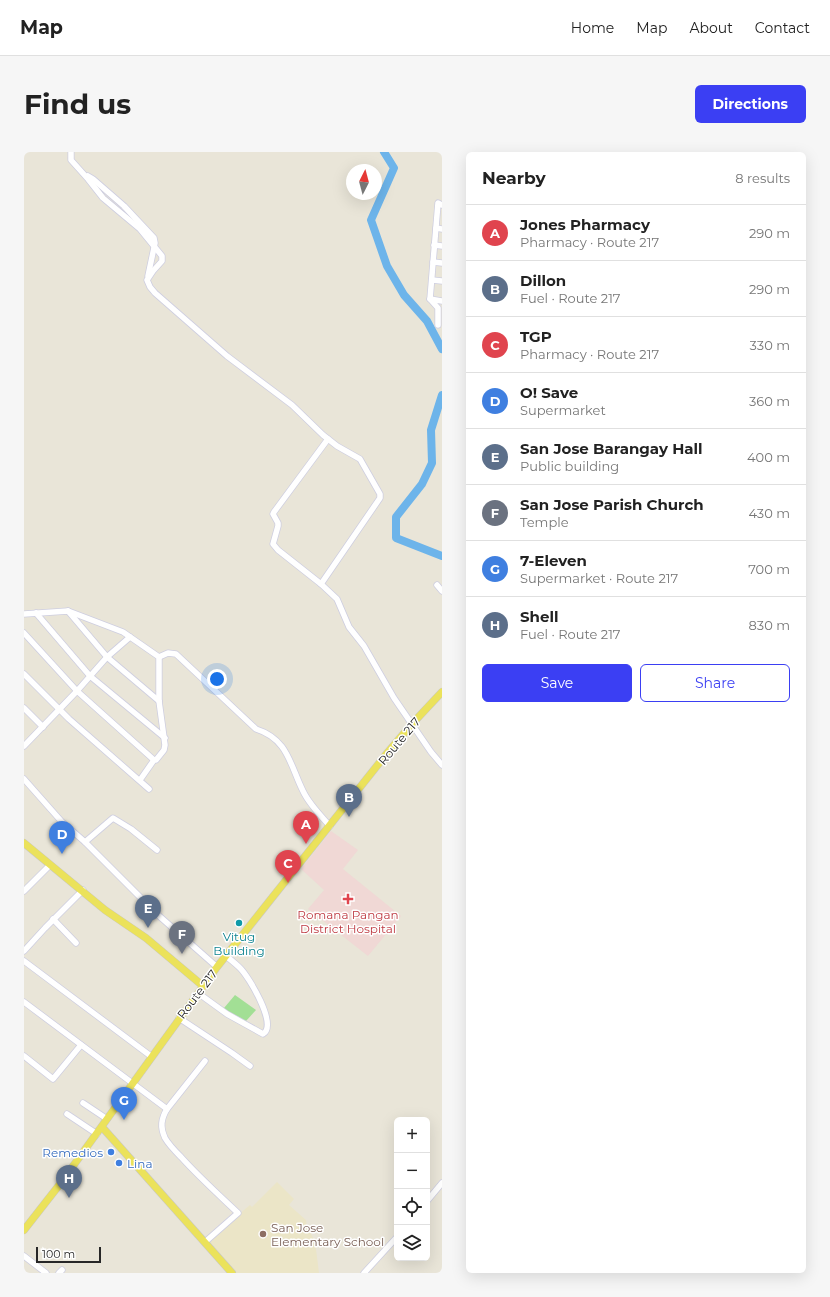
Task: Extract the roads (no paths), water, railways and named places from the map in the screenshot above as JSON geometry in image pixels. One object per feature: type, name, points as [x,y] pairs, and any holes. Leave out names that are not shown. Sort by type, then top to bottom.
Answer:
[{"type":"main road","name":"Route 217","points":[[24,1230],[52,1195],[217,967],[411,725],[442,692]]},
{"type":"main road","points":[[24,843],[121,922],[146,938],[203,986]]},
{"type":"main road","points":[[102,1126],[232,1273]]},
{"type":"street","points":[[71,152],[71,160],[103,198],[140,229],[162,256],[162,261],[147,280]]},
{"type":"street","points":[[441,325],[438,308],[430,299],[434,245],[439,229],[438,203],[442,204]]},
{"type":"street","points":[[434,245],[442,246]]},
{"type":"street","points":[[154,246],[147,280],[148,284],[155,293],[227,356],[292,405],[328,439],[363,461],[381,496],[321,584]]},
{"type":"street","points":[[433,262],[442,263]]},
{"type":"street","points":[[432,280],[442,281]]},
{"type":"street","points":[[430,299],[442,301]]},
{"type":"street","points":[[328,439],[273,514],[278,523],[273,544],[278,550],[321,584],[337,599],[349,627],[364,646],[411,725],[442,765]]},
{"type":"street","points":[[437,585],[442,591]]},
{"type":"street","points":[[68,611],[107,657],[159,701]]},
{"type":"street","points":[[24,614],[68,611],[123,632],[159,657]]},
{"type":"street","points":[[36,613],[90,676],[165,738]]},
{"type":"street","points":[[24,633],[77,691],[154,760]]},
{"type":"street","points":[[25,744],[77,691],[107,657],[130,637]]},
{"type":"street","points":[[159,657],[168,653],[176,654],[256,729],[262,730],[281,745],[289,758],[303,792],[330,826]]},
{"type":"street","points":[[140,780],[154,760],[156,760],[164,750],[165,738],[159,701],[159,657]]},
{"type":"street","points":[[24,674],[60,709],[149,789]]},
{"type":"street","points":[[24,708],[43,727]]},
{"type":"street","points":[[24,779],[62,822],[85,842],[158,915],[217,967]]},
{"type":"street","points":[[85,842],[113,818],[131,829],[157,850]]},
{"type":"street","points":[[24,891],[50,865]]},
{"type":"street","points":[[24,951],[82,890]]},
{"type":"street","points":[[53,919],[76,943]]},
{"type":"street","points":[[198,993],[227,1014],[263,1034],[268,1030],[267,1017],[263,1007],[245,973],[226,956]]},
{"type":"street","points":[[24,961],[152,1057]]},
{"type":"street","points":[[24,1002],[167,1109]]},
{"type":"street","points":[[179,1018],[250,1066]]},
{"type":"street","points":[[24,1056],[53,1079],[81,1045]]},
{"type":"street","points":[[205,1061],[167,1109],[163,1116],[162,1124],[165,1138],[170,1145],[195,1172],[238,1213],[205,1242]]},
{"type":"street","points":[[83,1102],[107,1119]]},
{"type":"street","points":[[67,1114],[96,1134]]},
{"type":"street","points":[[430,1198],[442,1184]]},
{"type":"street","points":[[364,1273],[394,1240]]},
{"type":"street","points":[[24,1256],[46,1273]]},
{"type":"waterway","points":[[384,152],[394,168],[371,220],[387,266],[404,295],[427,321],[442,349]]},
{"type":"waterway","points":[[442,395],[431,430],[432,463],[422,484],[396,517],[396,538],[442,556]]},
{"type":"place","name":"Dillon","points":[[349,817]]},
{"type":"place","name":"Jones Pharmacy","points":[[306,844]]},
{"type":"place","name":"O! Save","points":[[62,854]]},
{"type":"place","name":"TGP","points":[[288,883]]},
{"type":"place","name":"Romana Pangan District Hospital","points":[[348,899]]},
{"type":"place","name":"Vitug Building","points":[[239,923]]},
{"type":"place","name":"San Jose Barangay Hall","points":[[148,928]]},
{"type":"place","name":"San Jose Parish Church","points":[[182,954]]},
{"type":"place","name":"7-Eleven","points":[[124,1120]]},
{"type":"place","name":"Remedios","points":[[111,1152]]},
{"type":"place","name":"Lina","points":[[119,1163]]},
{"type":"place","name":"Shell","points":[[69,1198]]},
{"type":"place","name":"San Jose Elementary School","points":[[263,1234]]}]
